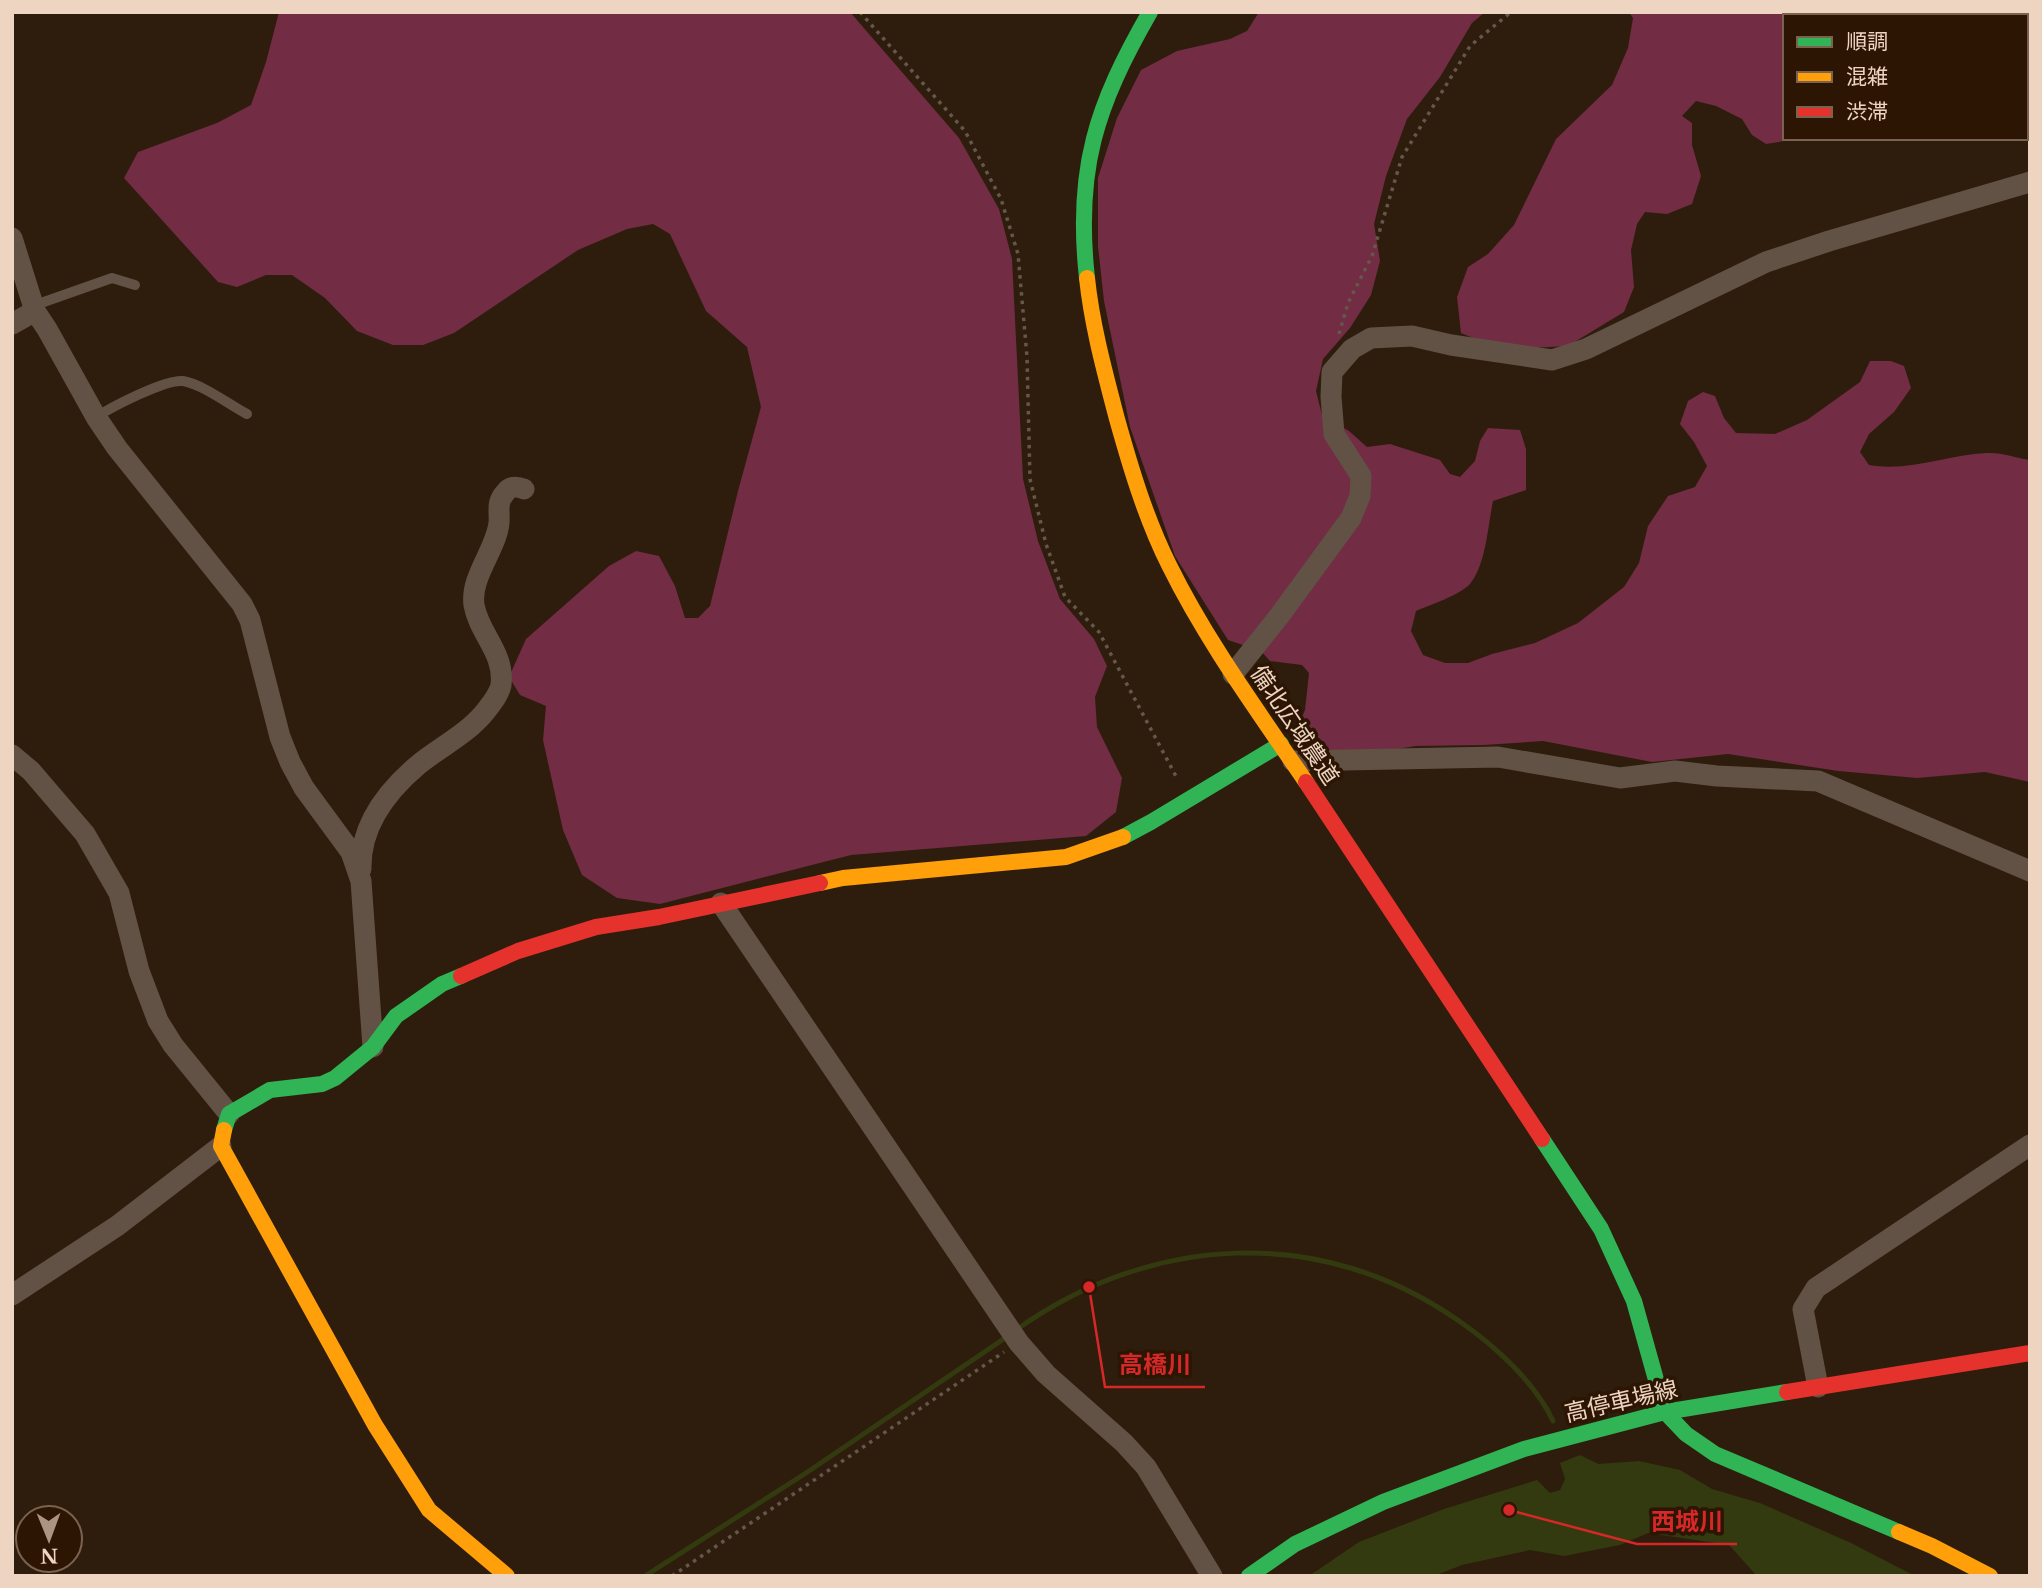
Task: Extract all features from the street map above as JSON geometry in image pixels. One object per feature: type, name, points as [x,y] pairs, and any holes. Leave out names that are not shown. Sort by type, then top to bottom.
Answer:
[{"type":"street","name":"備北広域農道","points":[[1150,12],[1113,76],[1090,150],[1082,226],[1088,296],[1102,365],[1138,492],[1177,582],[1233,674],[1601,1229],[1634,1301],[1665,1412]]},
{"type":"street","points":[[1233,674],[1280,615],[1351,517],[1360,496],[1361,476],[1334,434],[1331,397],[1332,372],[1352,349],[1371,338],[1412,336],[1451,345],[1552,360],[1586,349],[1766,262],[2030,182]]},
{"type":"street","points":[[12,238],[35,312],[96,417],[117,448],[242,604],[250,620],[280,737],[290,762],[304,788],[351,852],[361,881]]},
{"type":"street","points":[[12,324],[35,312]]},
{"type":"street","points":[[373,1047],[361,881],[362,842],[376,812],[398,785],[418,765],[461,736],[479,719],[500,689],[499,660],[477,616],[474,597],[497,533],[499,501],[512,487],[524,489]]},
{"type":"street","points":[[507,1576],[429,1510],[375,1425],[221,1146],[222,1133],[229,1114],[270,1090],[322,1084],[335,1078],[373,1047],[396,1016],[442,984],[518,951],[596,927],[843,878],[1066,857],[1117,841],[1151,825],[1243,764],[1287,752],[1498,757],[1620,778],[1675,771],[1818,781],[2030,871]]},
{"type":"street","points":[[12,755],[31,771],[86,834],[119,892],[139,971],[158,1021],[173,1045],[229,1114]]},
{"type":"street","points":[[721,903],[1015,1336],[1046,1374],[1124,1443],[1146,1467],[1212,1576]]},
{"type":"street","points":[[1818,1387],[1803,1310],[1816,1289],[2030,1145]]},
{"type":"street","points":[[12,1295],[117,1226],[221,1146]]},
{"type":"street","name":"高停車場線","points":[[1249,1576],[1295,1544],[1383,1502],[1524,1448],[1665,1412],[2030,1353]]},
{"type":"street","points":[[1665,1412],[1686,1434],[1715,1454],[1933,1546],[1990,1576]]},
{"type":"lane","points":[[35,312],[41,303],[99,281],[111,278],[135,285]]},
{"type":"lane","points":[[96,417],[127,400],[182,381],[247,414]]},
{"type":"path","points":[[860,12],[965,131],[1001,200],[1018,254],[1027,357],[1030,479],[1046,544],[1065,597],[1099,632],[1189,800]]},
{"type":"path","points":[[1338,338],[1348,303],[1372,256],[1402,157],[1470,46],[1511,12]]},
{"type":"path","points":[[672,1576],[1015,1336]]},
{"type":"shaded area","points":[[279,12],[850,12],[959,138],[999,209],[1012,259],[1023,479],[1038,541],[1060,599],[1094,639],[1107,666],[1095,697],[1097,727],[1122,778],[1116,812],[1086,836],[851,855],[660,904],[617,898],[582,875],[563,830],[543,740],[546,706],[520,695],[509,677],[526,639],[609,566],[636,551],[659,556],[675,586],[685,618],[698,618],[710,606],[761,407],[747,347],[706,311],[670,234],[653,224],[627,229],[578,250],[454,333],[423,345],[393,345],[357,331],[325,298],[292,275],[266,275],[237,287],[218,282],[124,178],[138,152],[217,123],[251,105]]},
{"type":"shaded area","points":[[1259,12],[1485,12],[1472,23],[1440,77],[1407,119],[1386,176],[1374,224],[1380,261],[1371,295],[1350,328],[1323,359],[1316,391],[1322,415],[1349,431],[1367,447],[1390,444],[1440,460],[1450,474],[1460,477],[1475,461],[1480,441],[1488,428],[1520,430],[1526,449],[1526,490],[1493,501],[1483,556],[1470,584],[1452,596],[1416,611],[1411,631],[1423,655],[1445,663],[1468,663],[1535,643],[1578,623],[1624,587],[1639,563],[1648,526],[1668,496],[1695,487],[1707,466],[1680,424],[1688,401],[1703,392],[1715,396],[1724,418],[1736,433],[1775,434],[1807,420],[1860,382],[1870,361],[1891,361],[1904,366],[1911,388],[1894,412],[1869,434],[1860,452],[1869,465],[1914,465],[1987,453],[2030,460],[2030,782],[1985,772],[1917,778],[1838,771],[1728,754],[1652,762],[1543,741],[1416,746],[1365,754],[1324,753],[1303,743],[1295,733],[1305,710],[1309,673],[1302,665],[1270,661],[1261,651],[1228,640],[1175,556],[1130,427],[1104,301],[1098,246],[1098,178],[1117,118],[1141,70],[1177,51],[1230,39],[1247,31]]},
{"type":"shaded area","points":[[1629,12],[2030,12],[2030,55],[2028,56],[2028,14],[1783,14],[1783,140],[1790,140],[1766,144],[1752,135],[1742,119],[1716,106],[1696,101],[1682,116],[1692,123],[1692,145],[1701,176],[1692,204],[1667,214],[1645,212],[1637,224],[1631,250],[1634,287],[1624,312],[1568,346],[1530,348],[1490,345],[1461,333],[1457,297],[1468,267],[1488,254],[1514,225],[1556,139],[1612,85],[1628,48],[1633,18]]},
{"type":"shaded area","points":[[1580,1455],[1598,1464],[1639,1461],[1680,1470],[1712,1489],[1760,1503],[1851,1543],[1915,1576],[1757,1576],[1729,1545],[1648,1533],[1620,1545],[1564,1556],[1530,1550],[1462,1565],[1434,1576],[1309,1576],[1359,1542],[1444,1509],[1537,1480],[1550,1493],[1560,1490],[1565,1479],[1560,1463]]},
{"type":"waterway","points":[[1016,1330],[1068,1298],[1123,1274],[1179,1259],[1236,1253],[1294,1256],[1351,1268],[1406,1290],[1459,1321],[1512,1365],[1536,1392],[1553,1421]]},
{"type":"waterway","points":[[645,1576],[806,1473],[1008,1336]]},
{"type":"traffic: fast","points":[[1087,278],[1084,204],[1094,139],[1116,78],[1150,12]]},
{"type":"traffic: fast","points":[[1123,837],[1281,744]]},
{"type":"traffic: fast","points":[[224,1130],[229,1114],[270,1090],[322,1084],[335,1078],[373,1047],[396,1016],[442,984],[461,976]]},
{"type":"traffic: fast","points":[[1542,1139],[1601,1229],[1634,1301],[1665,1412],[1686,1434],[1715,1454],[1899,1532]]},
{"type":"traffic: fast","points":[[1249,1576],[1295,1544],[1383,1502],[1524,1449],[1665,1412],[1787,1392]]},
{"type":"traffic: slow","points":[[1087,278],[1096,332],[1117,419],[1153,530],[1184,594],[1216,649],[1306,782]]},
{"type":"traffic: slow","points":[[820,883],[843,878],[1066,857],[1123,837]]},
{"type":"traffic: slow","points":[[224,1130],[221,1146],[375,1425],[429,1510],[507,1576]]},
{"type":"traffic: slow","points":[[1899,1532],[1990,1576]]},
{"type":"traffic: jam","points":[[1306,782],[1542,1139]]},
{"type":"traffic: jam","points":[[461,976],[518,951],[596,927],[659,917],[820,883]]},
{"type":"traffic: jam","points":[[1787,1392],[2030,1353]]},
{"type":"place","name":"高橋川","points":[[1089,1287]]},
{"type":"place","name":"西城川","points":[[1509,1510]]}]
